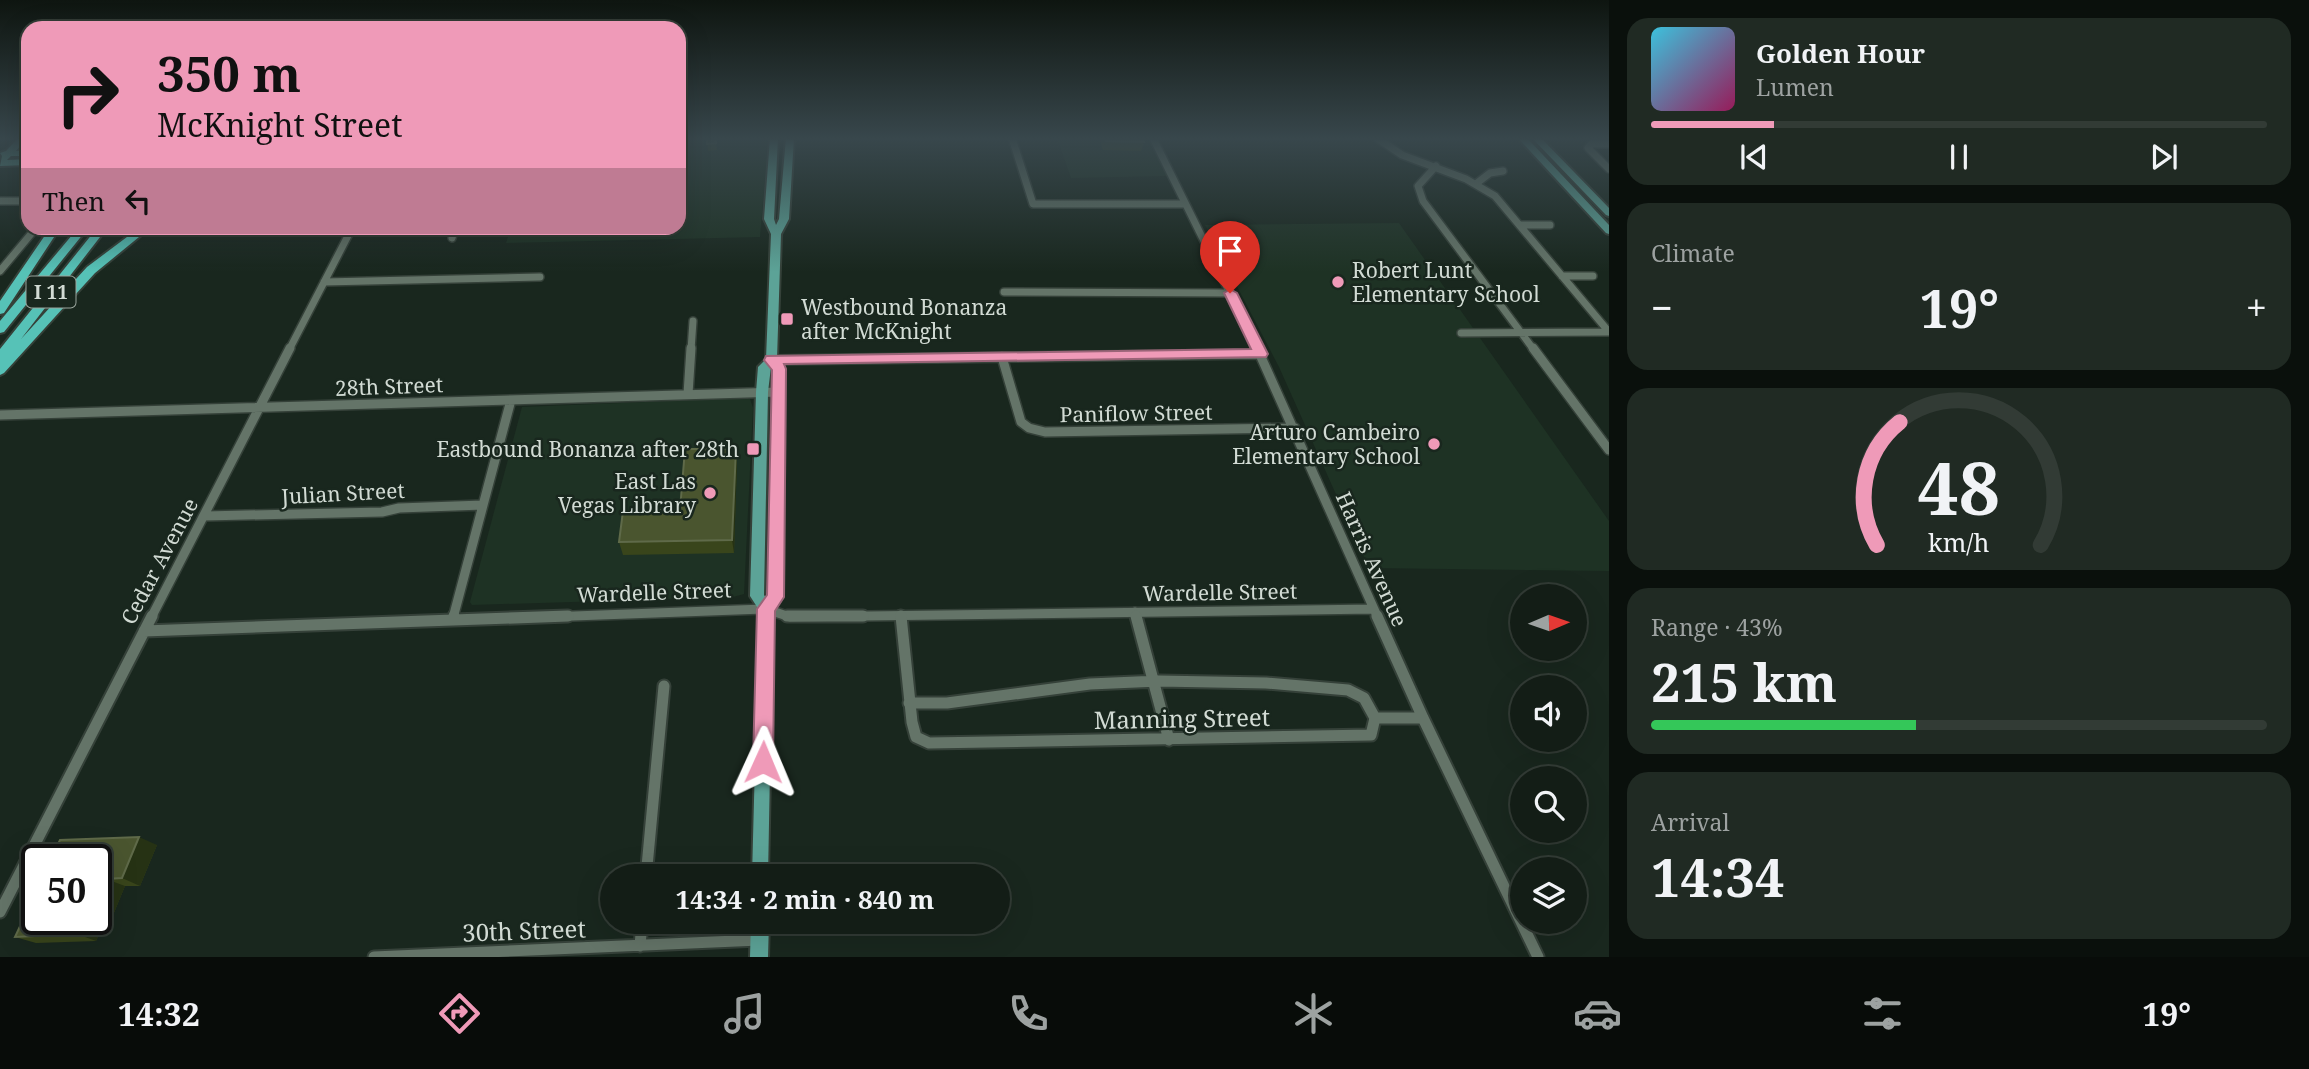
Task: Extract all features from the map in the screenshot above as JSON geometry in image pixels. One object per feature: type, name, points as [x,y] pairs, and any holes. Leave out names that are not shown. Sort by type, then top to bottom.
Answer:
[{"type":"highway","points":[[0,310],[50,235]]},
{"type":"highway","name":"I 11","points":[[0,329],[77,235]]},
{"type":"highway","name":"I 11","points":[[0,357],[96,235]]},
{"type":"highway","points":[[0,370],[81,279],[136,235]]},
{"type":"main road","points":[[771,183],[769,219],[776,234]]},
{"type":"main road","points":[[761,864],[766,609],[757,596],[762,392],[764,367],[771,360],[776,234],[784,219],[787,183]]},
{"type":"main road","points":[[1564,183],[1609,231]]},
{"type":"main road","points":[[1579,183],[1609,213]]},
{"type":"main road","points":[[771,195],[778,200],[784,219]]},
{"type":"main road","points":[[766,609],[776,597],[779,369],[771,360]]},
{"type":"street","points":[[1026,183],[1033,204],[1184,204]]},
{"type":"street","name":"Harris Avenue","points":[[1174,183],[1261,354],[1423,718],[1538,957]]},
{"type":"street","points":[[1421,183],[1418,186],[1423,201],[1609,450]]},
{"type":"street","points":[[1477,183],[1495,195],[1609,332]]},
{"type":"street","points":[[0,201],[21,201]]},
{"type":"street","points":[[1520,225],[1550,225]]},
{"type":"street","points":[[0,271],[30,235]]},
{"type":"street","name":"Cedar Avenue","points":[[0,912],[348,235]]},
{"type":"street","points":[[1562,276],[1594,276]]},
{"type":"street","points":[[324,282],[540,277]]},
{"type":"street","points":[[1004,292],[1230,293]]},
{"type":"street","points":[[688,394],[693,321]]},
{"type":"street","points":[[1461,332],[1609,332]]},
{"type":"street","points":[[771,360],[1261,354]]},
{"type":"street","name":"Paniflow Street","points":[[1002,357],[1021,422],[1029,428],[1045,432],[1295,428]]},
{"type":"street","name":"28th Street","points":[[4,415],[779,392]]},
{"type":"street","points":[[453,619],[511,400]]},
{"type":"street","points":[[0,424],[4,415]]},
{"type":"street","name":"Julian Street","points":[[205,516],[382,512],[399,508],[483,505]]},
{"type":"street","name":"Wardelle Street","points":[[144,631],[766,609],[790,617],[1374,609]]},
{"type":"street","points":[[1135,612],[1169,740]]},
{"type":"street","points":[[901,616],[909,703],[947,703],[1077,685],[1154,681],[1266,683],[1348,690],[1364,698],[1375,718],[1423,718]]},
{"type":"street","points":[[647,864],[664,686]]},
{"type":"street","name":"Manning Street","points":[[909,703],[916,737],[929,743],[1371,734],[1375,718]]},
{"type":"street","points":[[640,946],[641,934]]},
{"type":"street","name":"30th Street","points":[[374,957],[640,946],[759,949]]},
{"type":"shaded area","points":[[686,183],[764,183],[760,237],[506,243],[509,235],[686,235]]},
{"type":"shaded area","name":"Arturo Cambeiro Elementary School","points":[[1399,223],[1609,521],[1609,571],[1369,568],[1279,367],[1205,225]]},
{"type":"shaded area","points":[[750,399],[753,408],[744,594],[733,597],[472,605],[470,602],[522,407]]},
{"type":"building","name":"East Las Vegas Library","points":[[685,449],[736,449],[732,540],[619,542],[623,511],[680,510]]},
{"type":"building","points":[[139,837],[122,878],[112,879],[112,844],[58,844],[60,840]]},
{"type":"building","points":[[21,924],[21,935],[56,935],[15,937]]},
{"type":"place","name":"Robert Lunt Elementary School","points":[[1338,282]]},
{"type":"place","name":"Westbound Bonanza after McKnight","points":[[787,319]]},
{"type":"place","name":"Arturo Cambeiro Elementary School","points":[[1434,444]]},
{"type":"place","name":"Eastbound Bonanza after 28th","points":[[753,449]]},
{"type":"place","name":"East Las Vegas Library","points":[[710,493]]},
{"type":"route","points":[[763,762],[766,609],[776,597],[779,369],[771,360],[1261,354],[1230,293]]}]
